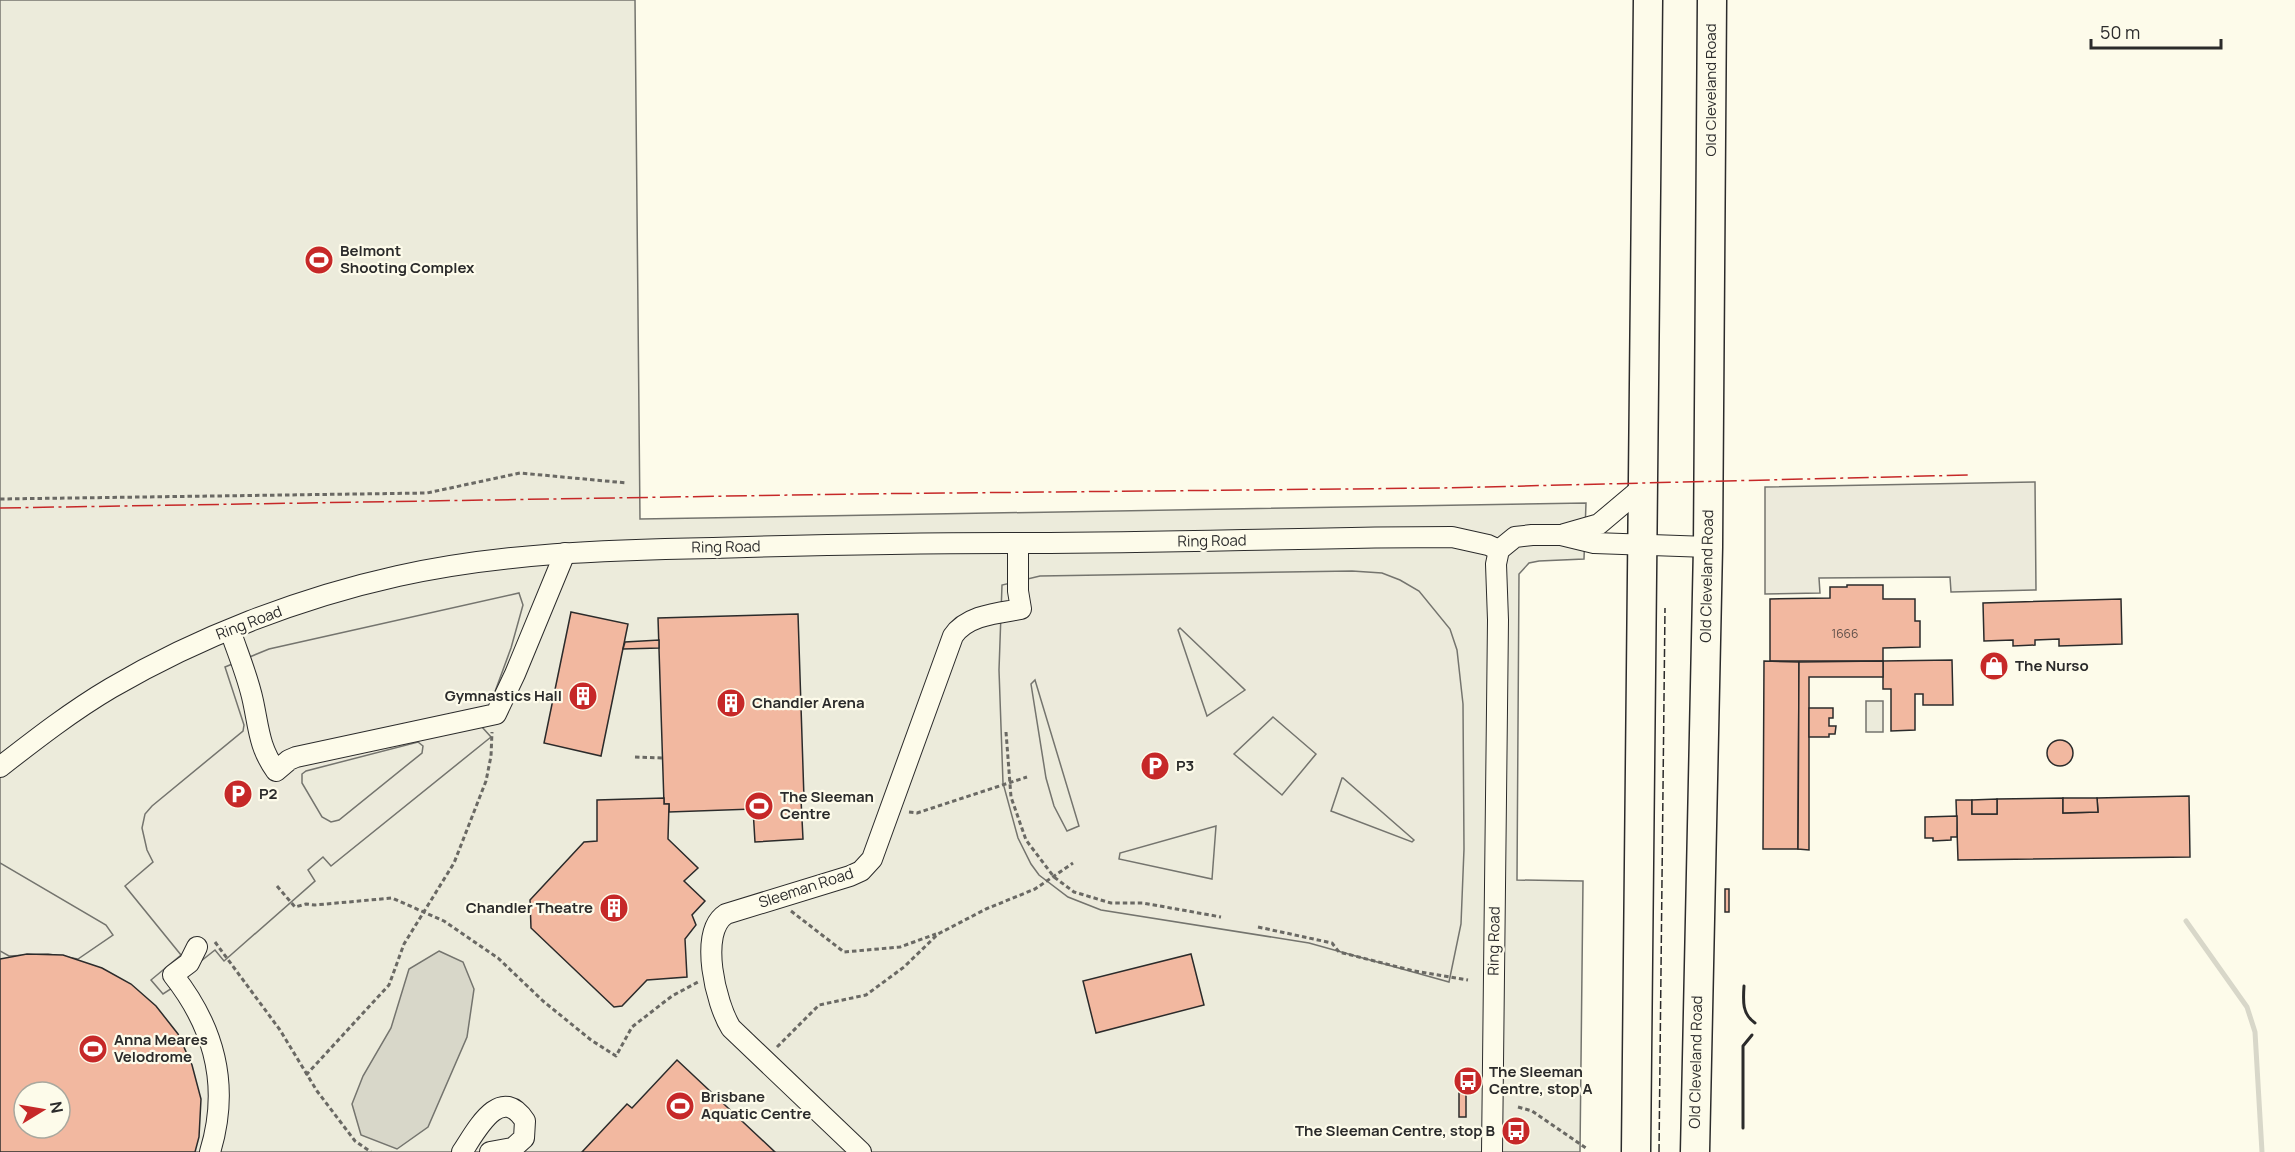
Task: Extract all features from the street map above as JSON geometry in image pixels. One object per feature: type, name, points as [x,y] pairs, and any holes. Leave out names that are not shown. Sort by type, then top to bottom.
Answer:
[{"type":"highway","points":[[1636,1152],[1648,0]]},
{"type":"highway","name":"Old Cleveland Road","points":[[1695,1152],[1708,547],[1712,0]]},
{"type":"lane","points":[[1561,535],[1599,524],[1643,487]]},
{"type":"lane","points":[[1498,550],[1515,537],[1524,535],[1561,535],[1594,543],[1708,547]]},
{"type":"lane","name":"Ring Road","points":[[0,767],[49,729],[110,688],[230,630],[309,601],[394,577],[465,563],[565,553],[878,544],[1452,537],[1488,545],[1498,550],[1496,564],[1498,621],[1492,1152]]},
{"type":"lane","name":"Sleeman Road","points":[[861,1152],[741,1040],[725,1019],[716,994],[712,936],[717,922],[735,911],[861,871],[872,860],[957,630],[974,619],[1021,609],[1018,591],[1018,543]]},
{"type":"lane","points":[[230,630],[247,681],[258,735],[267,758],[276,771],[296,757],[496,714],[565,553]]},
{"type":"lane","points":[[205,943],[189,963],[173,975],[201,1017],[218,1072],[218,1126],[210,1152]]},
{"type":"lane","points":[[462,1152],[487,1114],[505,1108],[516,1111],[525,1121],[524,1138],[513,1149],[490,1152]]},
{"type":"path","points":[[0,499],[427,493],[520,472],[627,483]]},
{"type":"path","points":[[306,1075],[389,985],[404,944],[454,863],[486,781],[493,736],[488,716]]},
{"type":"path","points":[[1006,732],[1008,782],[1011,797],[1026,840],[1054,877],[1074,892],[1111,903],[1143,903],[1221,917]]},
{"type":"path","points":[[635,757],[663,758]]},
{"type":"path","points":[[884,832],[895,832],[902,812],[917,813],[1027,777]]},
{"type":"path","points":[[781,898],[793,914],[844,952],[900,947],[938,934],[986,909],[1035,889],[1073,863]]},
{"type":"path","points":[[277,886],[295,907],[306,904],[392,898],[444,921],[498,958],[543,1001],[591,1040],[616,1056],[632,1027],[672,996],[699,981],[714,979]]},
{"type":"path","points":[[1258,927],[1332,943],[1339,952],[1414,971],[1468,980]]},
{"type":"path","points":[[764,1061],[819,1005],[866,995],[904,967],[938,934]]},
{"type":"path","points":[[205,943],[280,1030],[306,1075],[355,1141],[371,1152]]},
{"type":"path","points":[[1518,1107],[1532,1111],[1586,1148]]},
{"type":"shaded area","name":"The Sleeman Centre","points":[[0,0],[635,0],[640,519],[1586,503],[1584,559],[1529,563],[1519,574],[1517,880],[1583,881],[1580,1152],[0,1152]]},
{"type":"shaded area","points":[[2035,482],[2036,590],[1951,592],[1950,577],[1819,578],[1820,593],[1765,594],[1765,487]]},
{"type":"shaded area","name":"P3","points":[[1352,571],[1382,573],[1419,591],[1450,629],[1457,650],[1463,704],[1464,849],[1461,924],[1449,982],[1309,943],[1101,910],[1068,897],[1039,875],[1018,838],[1003,783],[999,670],[1002,585],[1040,576]],"holes":[[[1180,628],[1245,690],[1207,716],[1178,630]],[[1035,680],[1079,826],[1067,831],[1054,806],[1046,778],[1031,684]],[[1273,717],[1316,754],[1282,795],[1234,754]],[[1342,778],[1414,840],[1412,842],[1331,811]],[[1216,826],[1212,879],[1119,859],[1120,853]]]},
{"type":"shaded area","name":"P2","points":[[519,593],[523,605],[511,648],[482,727],[491,737],[331,866],[323,857],[308,870],[315,881],[224,961],[215,950],[191,969],[186,979],[163,994],[151,980],[181,955],[125,886],[153,862],[147,850],[142,828],[145,814],[243,731],[244,725],[225,667],[269,649]],"holes":[[[418,742],[423,746],[422,753],[339,820],[331,822],[322,817],[302,783],[302,774],[306,771]]]},
{"type":"shaded area","points":[[1866,701],[1883,701],[1883,732],[1866,732]]},
{"type":"shaded area","points":[[0,863],[106,925],[113,935],[78,959],[48,954],[9,956],[0,951]]},
{"type":"shaded area","points":[[439,951],[463,962],[474,989],[467,1037],[428,1127],[397,1149],[361,1135],[352,1104],[363,1076],[391,1028],[409,969]]},
{"type":"building","points":[[1847,585],[1883,585],[1883,599],[1915,599],[1915,621],[1920,621],[1920,647],[1883,648],[1883,661],[1770,661],[1770,599],[1830,598],[1830,587],[1847,587]]},
{"type":"building","points":[[2121,599],[2122,644],[2059,646],[2059,639],[2035,640],[2035,645],[2013,646],[2013,640],[1984,641],[1983,603]]},
{"type":"building","name":"Gymnastics Hall","points":[[571,612],[628,624],[601,756],[544,743]]},
{"type":"building","name":"Chandler Arena","points":[[798,614],[804,799],[801,799],[803,839],[755,842],[753,809],[669,812],[669,804],[664,804],[658,618]]},
{"type":"building","points":[[659,640],[659,648],[623,649],[625,642]]},
{"type":"building","points":[[1952,660],[1953,705],[1923,705],[1923,694],[1915,694],[1915,730],[1891,731],[1891,689],[1883,689],[1883,661]]},
{"type":"building","points":[[1764,661],[1799,662],[1798,849],[1763,849]]},
{"type":"building","points":[[1883,661],[1883,677],[1809,677],[1809,850],[1798,849],[1799,662]]},
{"type":"building","points":[[1809,708],[1833,708],[1833,718],[1829,718],[1829,726],[1836,726],[1835,734],[1829,734],[1829,737],[1809,737]]},
{"type":"building","points":[[2060,740],[2069,744],[2073,753],[2069,762],[2060,766],[2051,762],[2047,753],[2051,744]]},
{"type":"building","points":[[2189,796],[2190,857],[1958,860],[1956,800],[1972,800],[1972,814],[1997,814],[1997,799],[2063,798],[2063,813],[2098,812],[2097,798]]},
{"type":"building","name":"Chandler Theatre","points":[[664,798],[664,804],[669,804],[668,839],[698,868],[684,881],[705,901],[692,915],[696,925],[685,939],[687,977],[647,980],[622,1006],[614,1007],[531,928],[530,900],[584,842],[597,841],[597,800]]},
{"type":"building","points":[[2063,798],[2097,798],[2098,812],[2063,813]]},
{"type":"building","points":[[1997,799],[1997,814],[1972,814],[1972,800]]},
{"type":"building","points":[[1957,816],[1957,837],[1951,837],[1951,840],[1933,841],[1933,838],[1925,838],[1925,817]]},
{"type":"building","points":[[1725,889],[1729,889],[1729,912],[1725,912]]},
{"type":"building","name":"Anna Meares Velodrome","points":[[27,954],[63,955],[102,968],[131,984],[156,1006],[178,1034],[192,1065],[201,1099],[199,1137],[195,1152],[0,1152],[0,959]]},
{"type":"building","points":[[1191,954],[1204,1005],[1096,1033],[1083,981]]},
{"type":"building","name":"Brisbane Aquatic Centre","points":[[677,1060],[775,1152],[582,1152],[627,1104],[632,1108]]},
{"type":"building","points":[[1459,1093],[1466,1093],[1466,1117],[1459,1117]]},
{"type":"waterway","points":[[2186,921],[2247,1007],[2255,1032],[2262,1152]]},
{"type":"fence","points":[[1659,1152],[1665,608]]},
{"type":"wall","points":[[1744,986],[1746,1011],[1755,1023]]},
{"type":"wall","points":[[1743,1128],[1743,1046],[1752,1035]]},
{"type":"power","points":[[0,508],[854,494],[1442,488],[1969,475]]},
{"type":"place","name":"Belmont Shooting Complex","points":[[319,260]]},
{"type":"place","name":"The Nurso","points":[[1994,666]]},
{"type":"place","name":"Gymnastics Hall","points":[[583,696]]},
{"type":"place","name":"Chandler Arena","points":[[731,703]]},
{"type":"place","name":"P3","points":[[1155,766]]},
{"type":"place","name":"P2","points":[[238,794]]},
{"type":"place","name":"The Sleeman Centre","points":[[759,806]]},
{"type":"place","name":"Chandler Theatre","points":[[614,908]]},
{"type":"place","name":"Anna Meares Velodrome","points":[[93,1049]]},
{"type":"place","name":"The Sleeman Centre, stop A","points":[[1468,1081]]},
{"type":"place","name":"Brisbane Aquatic Centre","points":[[680,1106]]},
{"type":"place","name":"The Sleeman Centre, stop B","points":[[1516,1131]]}]
